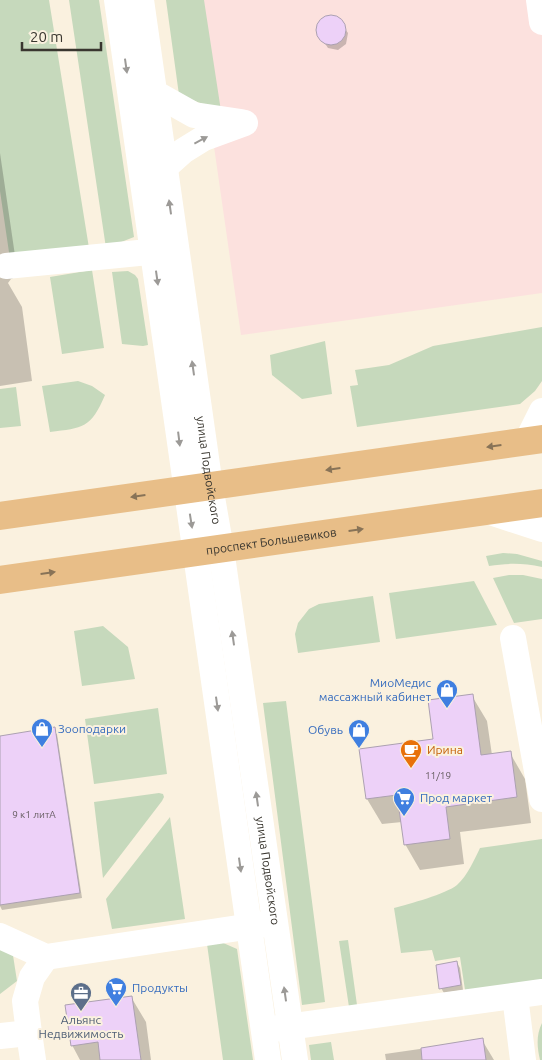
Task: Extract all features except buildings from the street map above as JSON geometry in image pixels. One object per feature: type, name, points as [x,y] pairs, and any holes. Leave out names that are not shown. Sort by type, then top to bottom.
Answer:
[{"type":"main road","points":[[0,516],[535,440]]},
{"type":"main road","name":"проспект Большевиков","points":[[0,580],[542,503]]},
{"type":"street","name":"улица Подвойского","points":[[117,0],[153,170],[198,488],[275,923],[295,1060]]},
{"type":"street","name":"улица Подвойского","points":[[141,0],[154,92],[153,170]]},
{"type":"street","points":[[539,0],[542,22]]},
{"type":"street","points":[[153,170],[204,138],[245,123],[194,114],[154,92]]},
{"type":"street","points":[[6,266],[165,250]]},
{"type":"street","points":[[535,440],[542,411]]},
{"type":"street","points":[[487,511],[542,529]]},
{"type":"street","name":"улица Подвойского","points":[[208,550],[249,927],[268,1060]]},
{"type":"street","points":[[513,638],[542,799]]},
{"type":"street","points":[[0,936],[46,957],[275,923]]},
{"type":"street","points":[[33,1060],[25,1001],[32,977],[46,957]]},
{"type":"street","points":[[264,1030],[542,992]]},
{"type":"street","points":[[514,996],[523,1060]]},
{"type":"street","points":[[0,1036],[29,1033]]},
{"type":"shaded area","points":[[193,0],[542,0],[542,293],[241,335]]},
{"type":"green space","points":[[0,0],[49,0],[89,248],[10,259],[0,191]]},
{"type":"green space","points":[[69,0],[99,0],[134,237],[106,248]]},
{"type":"green space","points":[[166,0],[204,0],[221,111],[179,95]]},
{"type":"green space","points":[[92,270],[104,348],[62,354],[50,277]]},
{"type":"green space","points":[[128,271],[138,279],[148,345],[122,344],[112,272]]},
{"type":"green space","points":[[542,327],[542,381],[535,391],[520,404],[357,427],[350,386],[358,385],[355,370],[389,365],[433,346]]},
{"type":"green space","points":[[325,341],[332,394],[302,399],[272,375],[270,355]]},
{"type":"green space","points":[[78,381],[92,386],[105,395],[100,406],[85,424],[71,429],[50,432],[42,386]]},
{"type":"green space","points":[[16,387],[21,426],[0,428],[0,389]]},
{"type":"green space","points":[[503,553],[517,554],[542,561],[542,567],[515,564],[489,566],[486,556]]},
{"type":"green space","points":[[523,575],[542,579],[542,619],[514,623],[493,578]]},
{"type":"green space","points":[[474,581],[497,625],[396,639],[389,593]]},
{"type":"green space","points":[[373,596],[380,642],[298,653],[295,634],[298,623],[309,609],[319,604]]},
{"type":"green space","points":[[103,626],[128,647],[135,679],[82,686],[74,631]]},
{"type":"green space","points":[[286,701],[325,1002],[302,1005],[263,703]]},
{"type":"green space","points":[[158,708],[167,774],[94,784],[85,719]]},
{"type":"green space","points":[[163,794],[162,801],[103,878],[94,802]]},
{"type":"green space","points":[[170,817],[185,919],[112,929],[106,899]]},
{"type":"green space","points":[[542,839],[542,981],[465,990],[460,957],[435,961],[432,950],[401,953],[394,908],[436,895],[457,885],[468,872],[480,848]]},
{"type":"green space","points":[[348,940],[357,1005],[349,1007],[339,941]]},
{"type":"green space","points":[[221,942],[237,949],[253,1060],[223,1060],[207,944]]},
{"type":"green space","points":[[0,946],[12,949],[17,981],[0,994]]},
{"type":"green space","points":[[542,1023],[542,1060],[540,1060],[538,1041]]},
{"type":"green space","points":[[331,1042],[334,1060],[311,1060],[309,1045]]},
{"type":"place","name":"МиоМедис массажный кабинет","points":[[447,709]]},
{"type":"place","name":"Зооподарки","points":[[42,748]]},
{"type":"place","name":"Обувь","points":[[359,749]]},
{"type":"place","name":"Ирина","points":[[411,769]]},
{"type":"place","name":"Прод маркет","points":[[404,817]]},
{"type":"place","name":"Продукты","points":[[116,1007]]},
{"type":"place","name":"Альянс Недвижимость","points":[[81,1012]]}]
